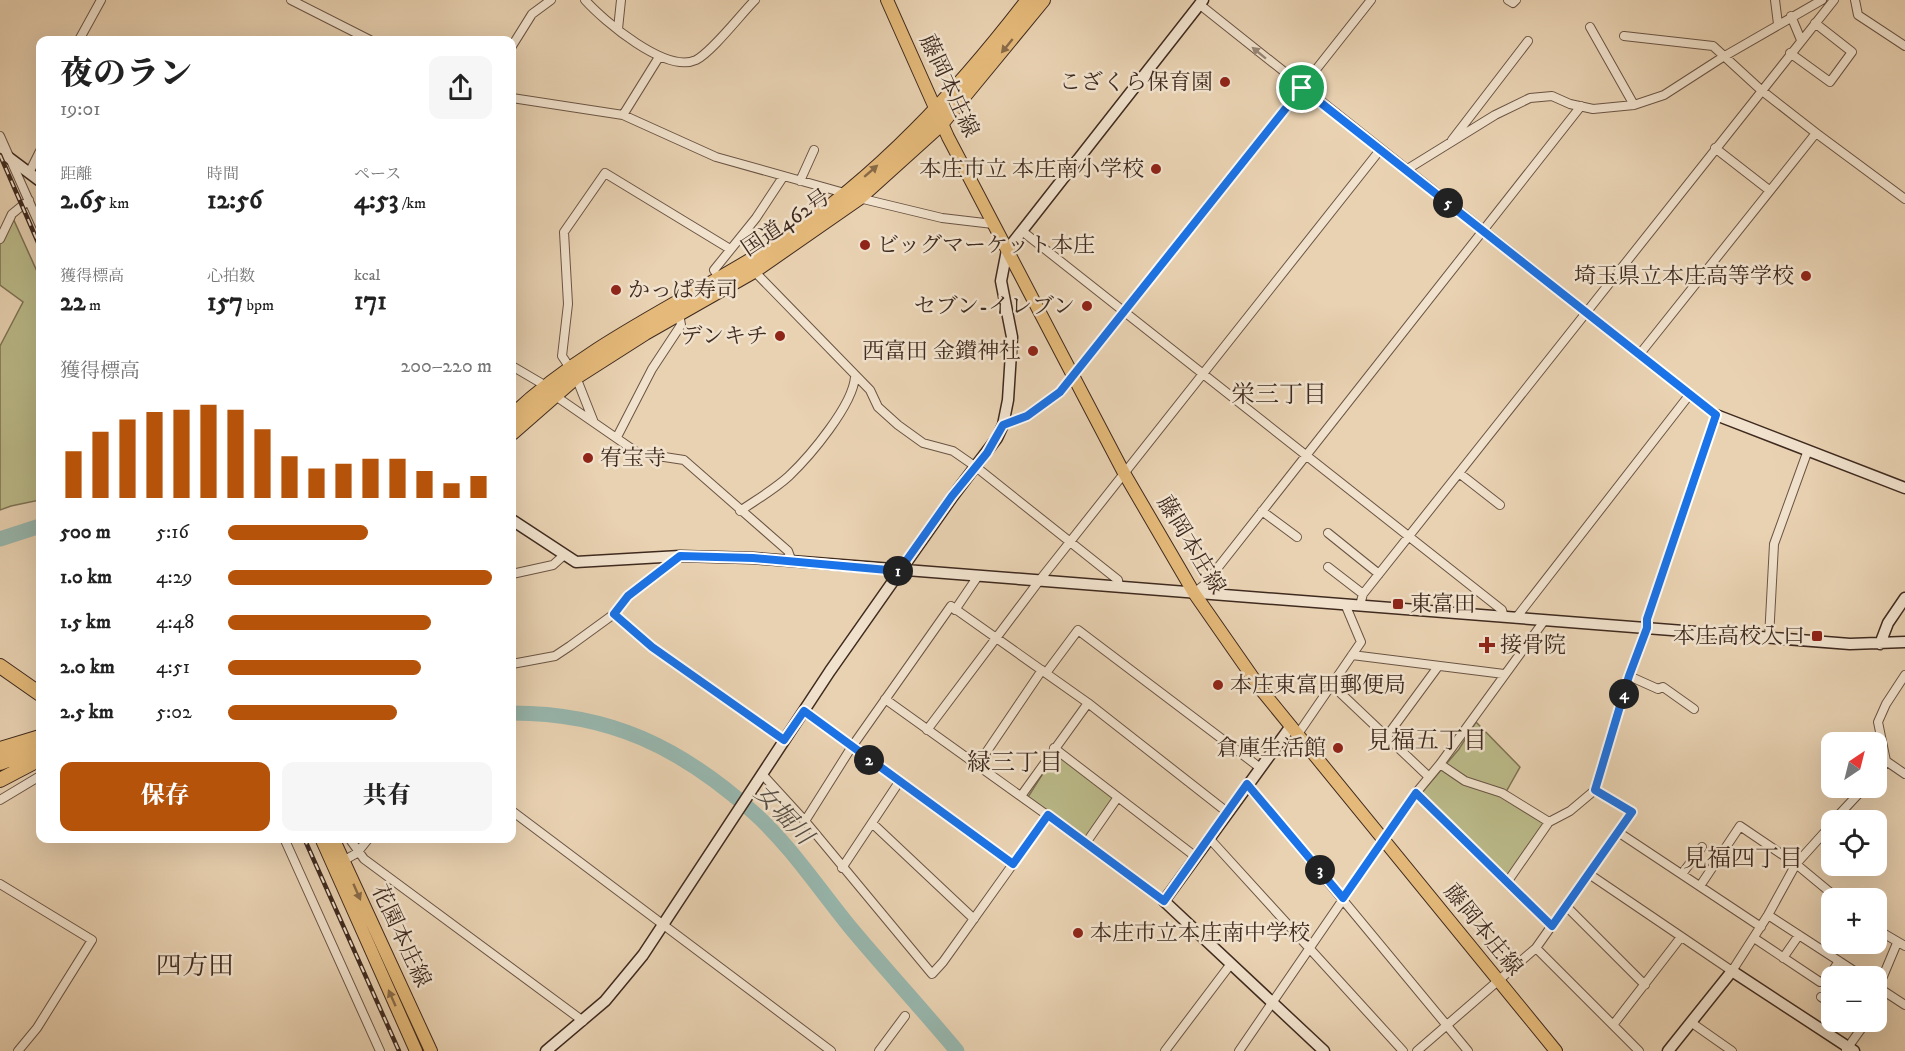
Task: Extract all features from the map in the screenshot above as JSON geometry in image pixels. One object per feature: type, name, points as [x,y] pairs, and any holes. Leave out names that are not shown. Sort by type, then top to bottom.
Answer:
[{"type":"highway","name":"国道462号","points":[[516,413],[639,325],[784,240],[845,194],[934,111],[1028,0]]},
{"type":"highway","name":"国道462号","points":[[573,373],[754,271],[859,198],[941,124],[1043,0]]},
{"type":"highway","name":"国道462号","points":[[516,429],[550,391]]},
{"type":"highway","points":[[0,666],[36,691]]},
{"type":"highway","points":[[0,749],[36,738]]},
{"type":"highway","points":[[0,762],[36,749]]},
{"type":"highway","points":[[0,780],[36,761]]},
{"type":"main road","name":"藤岡本庄線","points":[[887,0],[934,111],[993,225],[1075,376],[1124,473],[1194,593],[1263,692],[1556,1051]]},
{"type":"main road","name":"花園本庄線","points":[[323,843],[416,1051]]},
{"type":"main road","name":"花園本庄線","points":[[335,843],[431,1051]]},
{"type":"street","points":[[81,36],[101,0]]},
{"type":"street","points":[[291,0],[362,36]]},
{"type":"street","points":[[516,40],[532,14],[551,0]]},
{"type":"street","points":[[585,0],[618,29],[659,57],[683,62],[697,59],[755,0]]},
{"type":"street","points":[[618,29],[621,0]]},
{"type":"street","points":[[1003,425],[1027,416],[1060,392],[1075,376],[1371,0]]},
{"type":"street","points":[[1508,0],[1513,3],[1515,0]]},
{"type":"street","points":[[1775,0],[1778,24]]},
{"type":"street","points":[[1406,171],[1495,115],[1530,98],[1552,96],[1593,109],[1634,105],[1664,95],[1791,16],[1822,0]]},
{"type":"street","points":[[1362,600],[1379,574],[1834,0]]},
{"type":"street","points":[[1855,0],[1858,15],[1905,46]]},
{"type":"street","points":[[548,1050],[583,1021],[624,979],[663,926],[784,740],[899,571],[976,467],[1003,425],[1008,400],[1012,338],[1001,281],[1007,250],[1199,1],[1302,88],[1716,415],[1905,488]]},
{"type":"street","points":[[1791,16],[1801,40]]},
{"type":"street","points":[[1790,53],[1830,82],[1852,52],[1815,23]]},
{"type":"street","points":[[1590,27],[1634,105]]},
{"type":"street","points":[[1624,36],[1713,46],[1761,90],[1905,199]]},
{"type":"street","points":[[1448,145],[1528,41]]},
{"type":"street","points":[[623,115],[659,57]]},
{"type":"street","points":[[516,99],[623,115],[716,158],[859,198],[942,218],[993,225]]},
{"type":"street","points":[[1194,593],[1205,584],[1581,106]]},
{"type":"street","points":[[1639,355],[1768,190],[1816,133]]},
{"type":"street","points":[[0,136],[36,217]]},
{"type":"street","points":[[1715,148],[1768,190]]},
{"type":"street","points":[[800,181],[814,150]]},
{"type":"street","points":[[927,730],[1069,542],[1380,150]]},
{"type":"street","points":[[0,151],[36,178]]},
{"type":"street","points":[[29,173],[36,159]]},
{"type":"street","points":[[593,420],[573,373],[562,356],[568,304],[564,232],[604,173],[730,249]]},
{"type":"street","points":[[720,279],[714,270],[756,218],[783,177]]},
{"type":"street","points":[[0,239],[12,214],[29,200]]},
{"type":"street","points":[[1022,231],[1410,536],[1502,610],[1504,617]]},
{"type":"street","points":[[754,271],[870,390],[878,407],[898,425],[923,443],[953,451],[976,467],[1118,580],[1119,587]]},
{"type":"street","points":[[617,436],[652,369],[681,325],[679,314]]},
{"type":"street","points":[[516,369],[582,416],[593,420],[617,436],[638,453],[684,460],[788,552],[792,562]]},
{"type":"street","points":[[740,511],[789,476],[805,458],[847,402],[855,377]]},
{"type":"street","points":[[1516,618],[1690,394]]},
{"type":"street","points":[[1508,881],[1549,822],[1570,811],[1595,790],[1629,676],[1647,628],[1647,619],[1716,415]]},
{"type":"street","points":[[1769,638],[1774,544],[1808,450]]},
{"type":"street","points":[[1459,473],[1500,505]]},
{"type":"street","points":[[1262,512],[1297,537]]},
{"type":"street","points":[[516,523],[563,556],[583,562],[680,556],[792,562],[1345,604],[1362,600],[1544,621],[1769,638],[1880,644],[1905,642]]},
{"type":"street","points":[[1328,533],[1379,574]]},
{"type":"street","points":[[516,573],[553,565],[563,556]]},
{"type":"street","points":[[516,663],[555,656],[614,614],[628,596],[680,556]]},
{"type":"street","points":[[1328,567],[1362,600]]},
{"type":"street","points":[[955,610],[978,576]]},
{"type":"street","points":[[1880,644],[1888,623],[1905,598]]},
{"type":"street","points":[[1164,901],[1259,767],[1295,730],[1332,685],[1361,642],[1345,604]]},
{"type":"street","points":[[805,821],[885,699],[951,606],[1088,703],[1227,812]]},
{"type":"street","points":[[614,614],[652,647],[784,740]]},
{"type":"street","points":[[1239,1051],[1310,950],[1383,839],[1544,621]]},
{"type":"street","points":[[976,766],[1044,671],[1078,630],[1259,767]]},
{"type":"street","points":[[1352,655],[1437,668],[1504,674]]},
{"type":"street","points":[[1387,736],[1437,668]]},
{"type":"street","points":[[1880,732],[1878,722],[1886,704],[1905,675]]},
{"type":"street","points":[[1629,676],[1658,689],[1663,687],[1694,709]]},
{"type":"street","points":[[1332,685],[1428,777]]},
{"type":"street","points":[[885,699],[1164,901],[1324,1051]]},
{"type":"street","points":[[1021,796],[1088,703]]},
{"type":"street","points":[[804,711],[1013,864]]},
{"type":"street","points":[[1054,748],[1196,857]]},
{"type":"street","points":[[1887,761],[1905,774]]},
{"type":"street","points":[[1440,764],[1465,781],[1502,793],[1549,822]]},
{"type":"street","points":[[762,774],[805,821],[932,974],[1048,815]]},
{"type":"street","points":[[0,800],[36,778]]},
{"type":"street","points":[[842,868],[899,782]]},
{"type":"street","points":[[1247,784],[1468,1051]]},
{"type":"street","points":[[1417,1051],[1536,948],[1632,812],[1595,790]]},
{"type":"street","points":[[1416,793],[1552,926]]},
{"type":"street","points":[[1086,843],[1118,797]]},
{"type":"street","points":[[1843,810],[1855,798]]},
{"type":"street","points":[[516,815],[831,1051]]},
{"type":"street","points":[[872,824],[974,919]]},
{"type":"street","points":[[1700,886],[1740,826],[1796,864],[1825,888]]},
{"type":"street","points":[[1618,832],[1761,927]]},
{"type":"street","points":[[1668,1051],[1732,971],[1761,927],[1796,864],[1821,836]]},
{"type":"street","points":[[1209,838],[1403,1051]]},
{"type":"street","points":[[286,843],[380,1051]]},
{"type":"street","points":[[352,843],[357,853],[583,1021]]},
{"type":"street","points":[[343,861],[357,853],[365,843]]},
{"type":"street","points":[[1682,874],[1702,847]]},
{"type":"street","points":[[1589,873],[1849,1050],[1858,1032]]},
{"type":"street","points":[[0,884],[92,940],[37,1028],[18,1051]]},
{"type":"street","points":[[1566,906],[1645,985]]},
{"type":"street","points":[[1768,915],[1846,966]]},
{"type":"street","points":[[1783,958],[1799,935]]},
{"type":"street","points":[[1887,936],[1901,944],[1887,970]]},
{"type":"street","points":[[1613,1025],[1681,937]]},
{"type":"street","points":[[1754,938],[1820,982],[1827,980],[1839,962]]},
{"type":"street","points":[[1536,948],[1639,1051]]},
{"type":"street","points":[[1165,1051],[1230,964]]},
{"type":"street","points":[[1887,995],[1905,1005]]},
{"type":"street","points":[[879,1051],[905,1016]]},
{"type":"street","points":[[1692,1023],[1732,1051]]},
{"type":"shaded area","points":[[12,216],[36,269],[36,501],[0,510],[0,346],[23,302],[0,285],[0,244]]},
{"type":"shaded area","points":[[1476,722],[1520,767],[1506,792],[1544,824],[1508,877],[1424,795],[1423,791],[1459,749]]},
{"type":"shaded area","points":[[1054,756],[1058,756],[1112,796],[1112,800],[1088,836],[1084,837],[1028,797]]},
{"type":"waterway","name":"女堀川","points":[[0,539],[36,527]]},
{"type":"waterway","name":"女堀川","points":[[516,713],[581,719],[612,727],[671,752],[726,789],[767,825],[850,927],[957,1051]]},
{"type":"railway","points":[[0,155],[36,238]]},
{"type":"railway","points":[[306,843],[399,1051]]},
{"type":"place","name":"こざくら保育園","points":[[1225,82]]},
{"type":"place","name":"本庄市立 本庄南小学校","points":[[1156,169]]},
{"type":"place","name":"ビッグマーケット本庄","points":[[865,245]]},
{"type":"place","name":"埼玉県立本庄高等学校","points":[[1806,276]]},
{"type":"place","name":"かっぱ寿司","points":[[616,290]]},
{"type":"place","name":"セブン-イレブン","points":[[1087,306]]},
{"type":"place","name":"デンキチ","points":[[780,336]]},
{"type":"place","name":"西富田 金鑚神社","points":[[1033,351]]},
{"type":"place","name":"宥宝寺","points":[[588,458]]},
{"type":"place","name":"東富田","points":[[1398,604]]},
{"type":"place","name":"本庄高校入口","points":[[1817,636]]},
{"type":"place","name":"接骨院","points":[[1487,645]]},
{"type":"place","name":"本庄東富田郵便局","points":[[1218,685]]},
{"type":"place","name":"倉庫生活館","points":[[1338,748]]},
{"type":"place","name":"本庄市立本庄南中学校","points":[[1078,933]]},
{"type":"district","name":"栄三丁目","points":[[1279,395]]},
{"type":"district","name":"見福五丁目","points":[[1427,741]]},
{"type":"district","name":"緑三丁目","points":[[1015,763]]},
{"type":"district","name":"見福四丁目","points":[[1743,859]]},
{"type":"district","name":"四方田","points":[[195,966]]},
{"type":"route","points":[[1302,88],[1716,415],[1647,619],[1647,628],[1629,676],[1595,790],[1632,812],[1552,926],[1416,793],[1343,898],[1247,784],[1164,901],[1048,815],[1013,864],[804,711],[784,740],[652,647],[614,614],[628,596],[680,556],[753,558],[899,571],[952,496],[987,453],[1003,425],[1027,416],[1060,392],[1075,376],[1302,88]]}]
